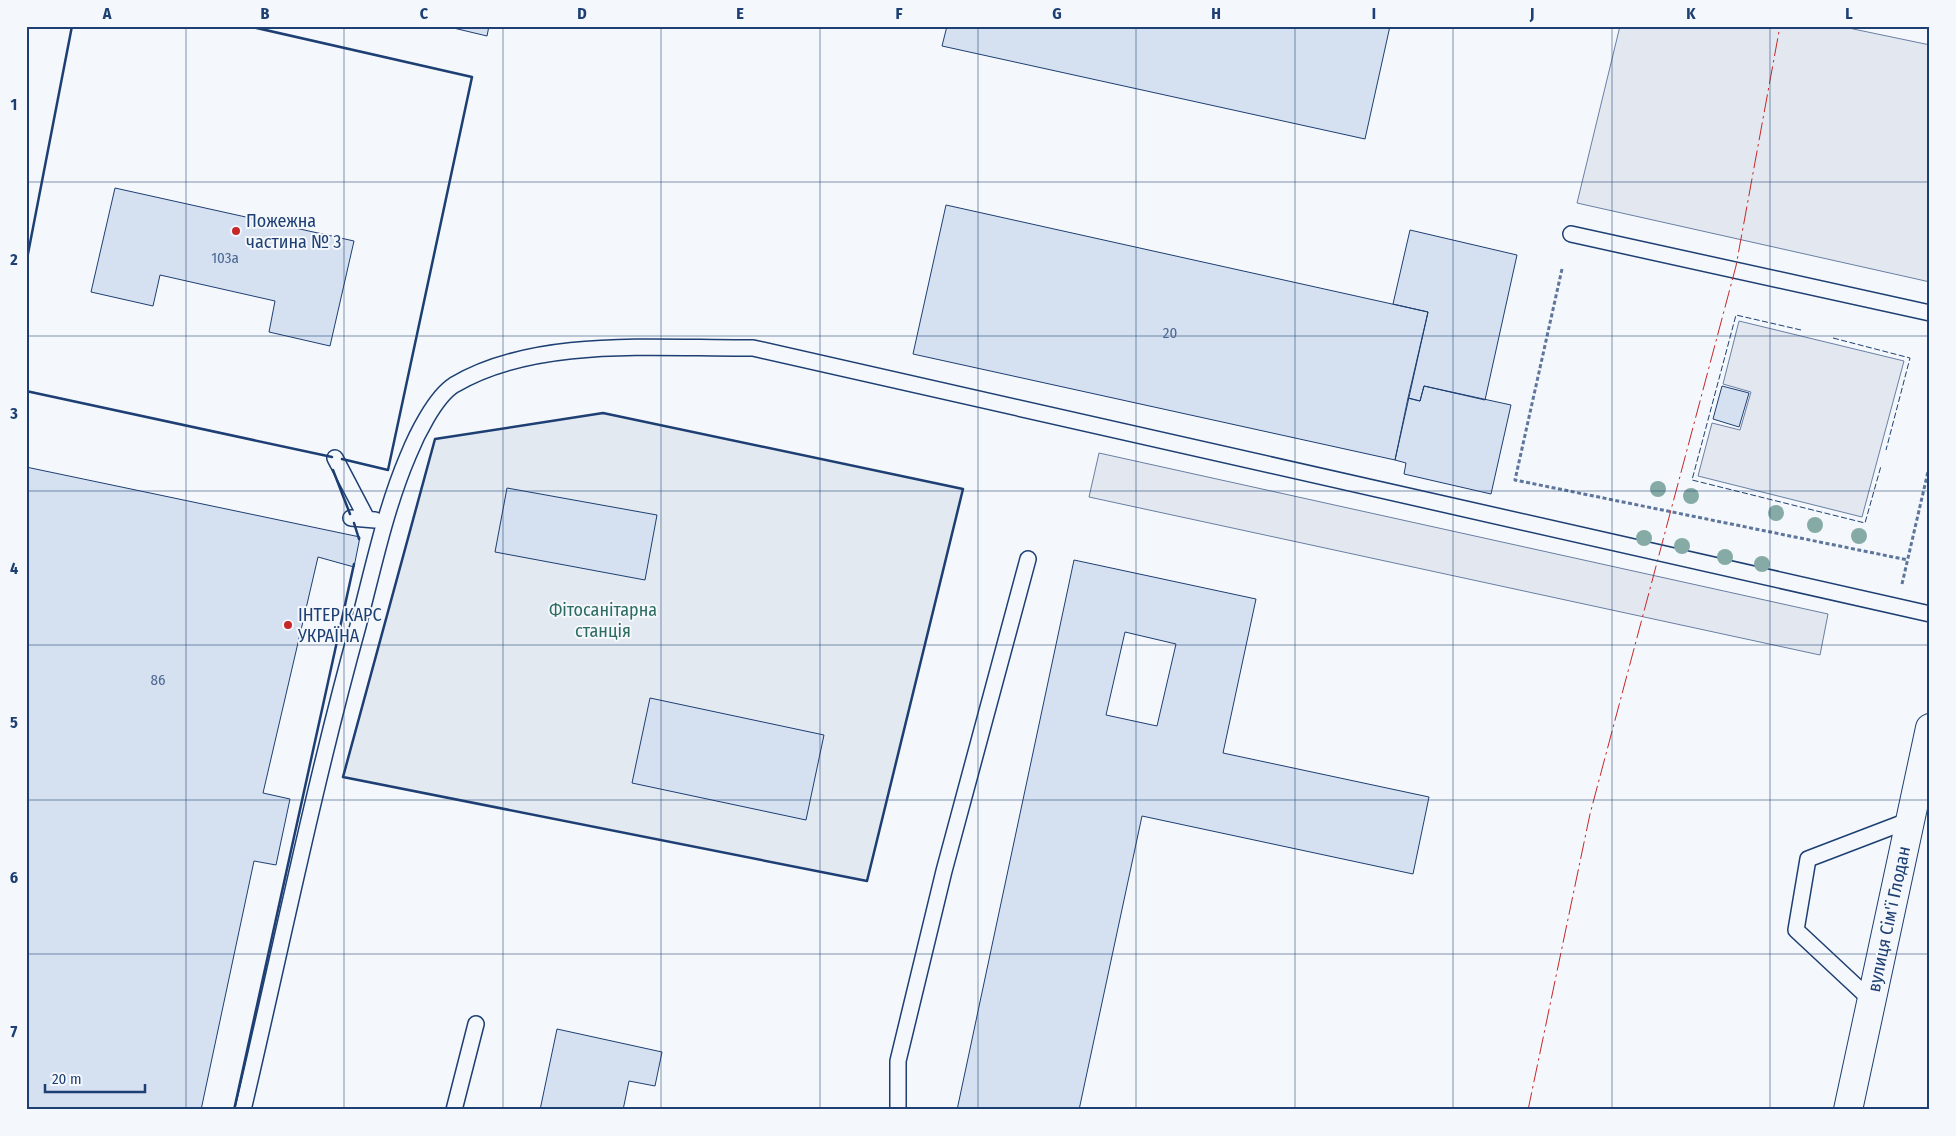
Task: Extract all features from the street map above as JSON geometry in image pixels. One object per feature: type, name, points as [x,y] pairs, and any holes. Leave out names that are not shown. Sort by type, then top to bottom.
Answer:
[{"type":"street","name":"вулиця Сім'ї Глодан","points":[[1848,1110],[1930,728]]},
{"type":"lane","points":[[1571,234],[1930,313]]},
{"type":"lane","points":[[243,1110],[340,690],[386,521],[407,457],[425,419],[451,387],[493,366],[539,355],[586,349],[753,348],[1930,614]]},
{"type":"lane","points":[[335,458],[359,518],[386,521]]},
{"type":"lane","points":[[898,1110],[898,1061],[944,871],[1028,559]]},
{"type":"lane","points":[[1871,1000],[1796,930],[1808,859],[1910,820]]},
{"type":"lane","points":[[454,1110],[476,1024]]},
{"type":"path","points":[[1562,269],[1515,480],[1908,560]]},
{"type":"path","points":[[1897,606],[1930,463]]},
{"type":"green space","name":"Фітосанітарна станція","points":[[603,413],[963,489],[867,881],[343,777],[435,439]]},
{"type":"shaded area","points":[[1620,26],[1839,26],[1930,45],[1930,282],[1577,203]]},
{"type":"shaded area","points":[[1739,321],[1904,361],[1862,517],[1698,476],[1712,423],[1740,430],[1751,392],[1723,384]]},
{"type":"shaded area","points":[[1099,453],[1828,614],[1820,655],[1089,497]]},
{"type":"building","points":[[445,26],[489,26],[487,36]]},
{"type":"building","points":[[947,26],[1390,26],[1365,139],[942,46]]},
{"type":"building","points":[[115,188],[354,241],[330,346],[269,332],[275,301],[160,275],[153,306],[91,292]]},
{"type":"building","points":[[946,205],[1428,312],[1395,460],[913,354]]},
{"type":"building","points":[[1410,230],[1517,255],[1485,400],[1424,386],[1420,401],[1408,398],[1428,312],[1393,304]]},
{"type":"building","points":[[1424,386],[1511,405],[1491,494],[1404,474],[1406,463],[1395,460],[1408,398],[1420,401]]},
{"type":"building","points":[[1722,386],[1749,393],[1739,427],[1713,419]]},
{"type":"building","points":[[26,467],[360,537],[354,567],[318,557],[263,793],[290,799],[276,865],[254,861],[201,1110],[26,1110]]},
{"type":"building","points":[[507,488],[657,515],[645,580],[495,552]]},
{"type":"building","points":[[1074,560],[1256,599],[1223,753],[1429,797],[1413,874],[1142,816],[1079,1110],[957,1110]],"holes":[[[1125,632],[1176,644],[1157,726],[1106,715]]]},
{"type":"building","points":[[650,698],[824,735],[806,820],[632,783]]},
{"type":"building","points":[[557,1029],[662,1052],[655,1086],[629,1081],[623,1110],[540,1110]]},
{"type":"fence","points":[[1801,330],[1736,315],[1692,480],[1865,523],[1881,466]]},
{"type":"fence","points":[[1833,338],[1910,358],[1886,450]]},
{"type":"wall","points":[[26,264],[72,26]]},
{"type":"wall","points":[[248,26],[472,77],[388,470],[342,459]]},
{"type":"wall","points":[[26,391],[332,457]]},
{"type":"wall","points":[[603,413],[963,489],[867,881],[343,777],[435,439],[603,413]]},
{"type":"wall","points":[[333,470],[350,514]]},
{"type":"wall","points":[[354,523],[359,539]]},
{"type":"wall","points":[[234,1110],[354,564]]},
{"type":"power","points":[[1528,1110],[1590,814],[1736,266],[1780,26]]},
{"type":"place","name":"Пожежна частина № 3","points":[[236,231]]},
{"type":"place","name":"ІНТЕР КАРС УКРАЇНА","points":[[288,625]]}]
